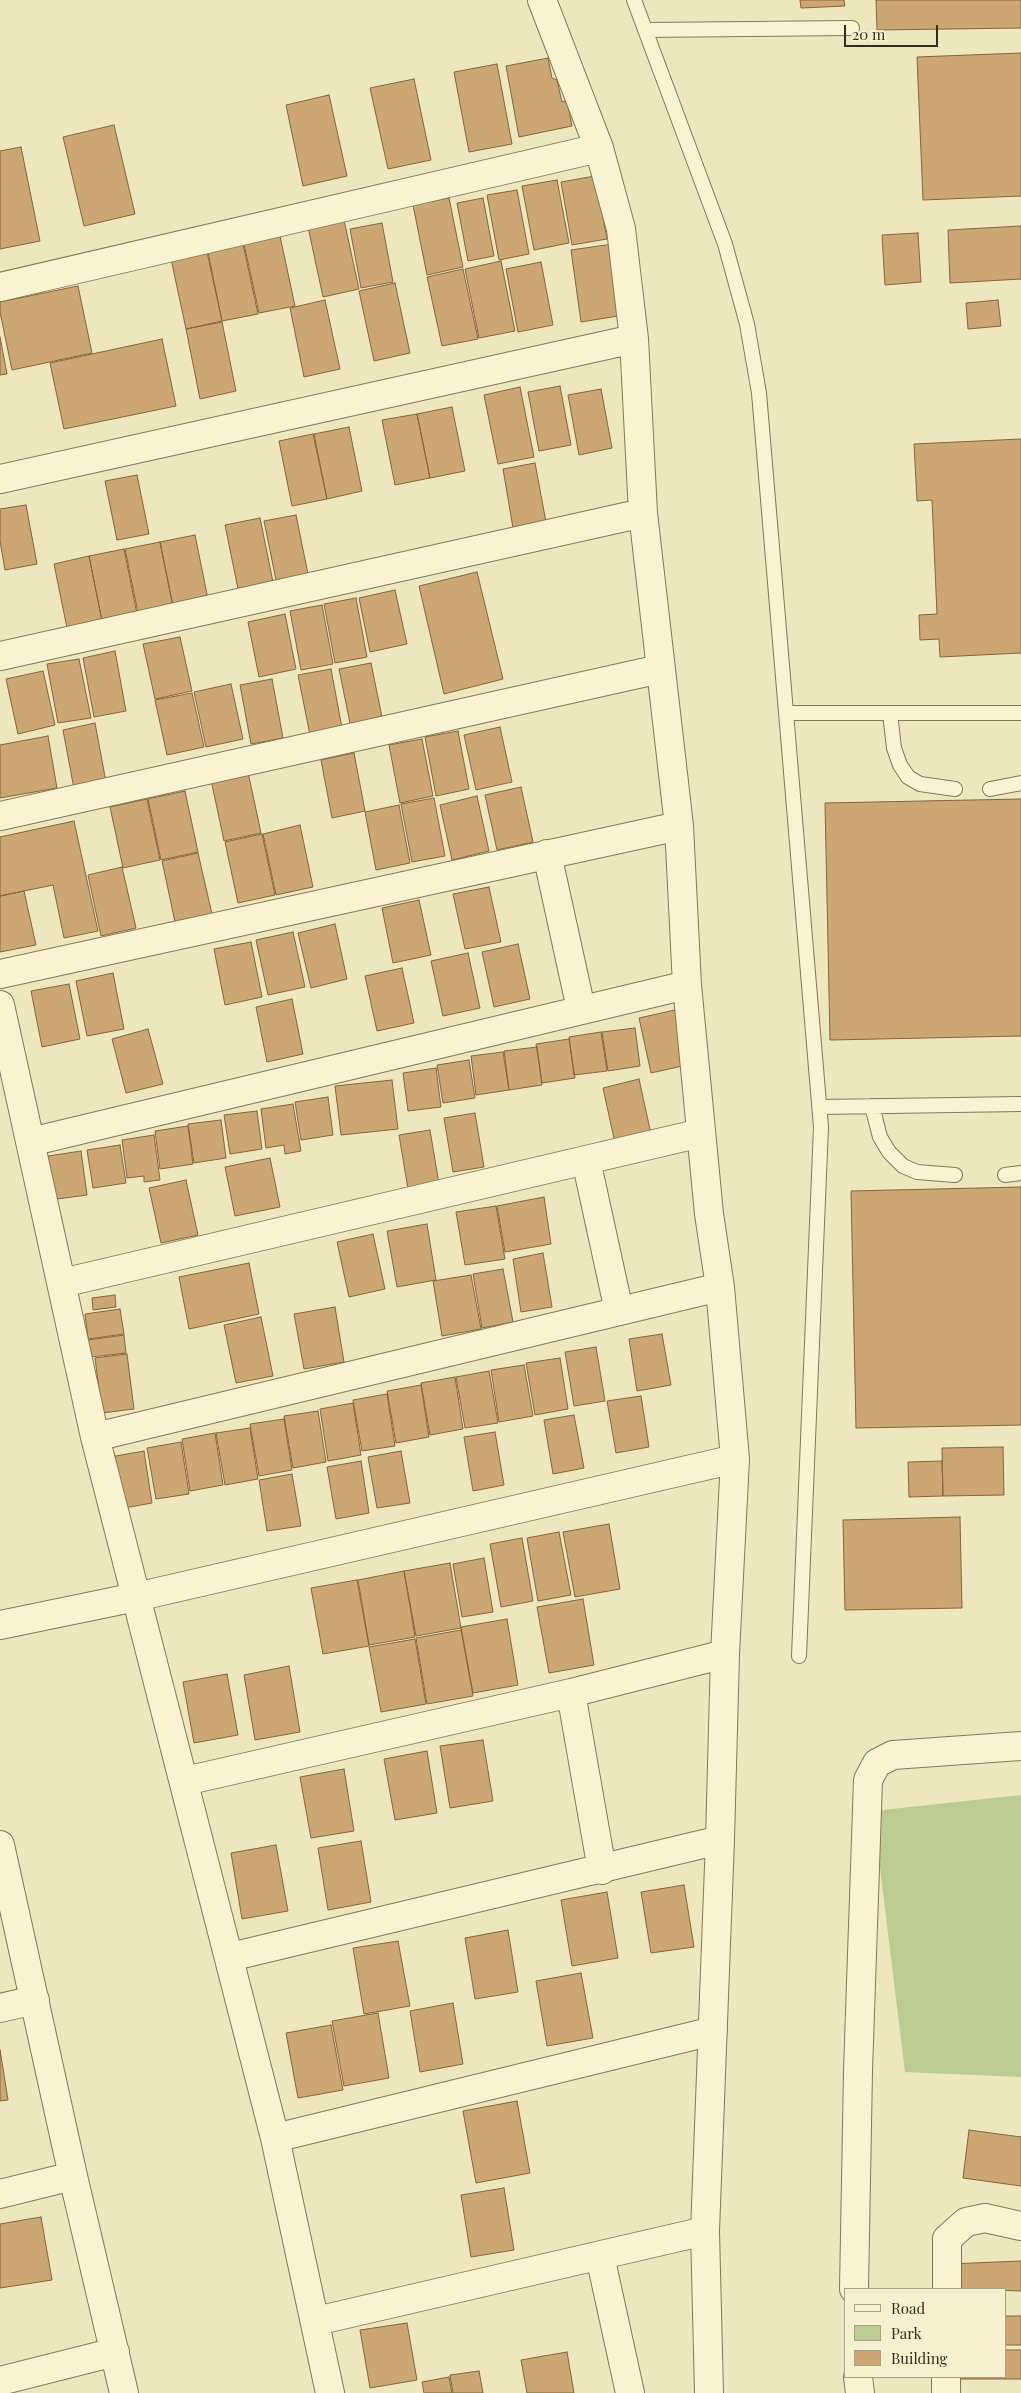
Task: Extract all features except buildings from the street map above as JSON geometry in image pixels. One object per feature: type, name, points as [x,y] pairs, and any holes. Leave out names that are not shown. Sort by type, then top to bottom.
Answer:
[{"type":"street","points":[[542,0],[599,148],[622,229],[634,339],[643,513],[679,826],[687,984],[709,1214],[720,1287],[735,1460],[725,1654],[705,2232],[709,2393]]},
{"type":"street","points":[[0,287],[599,148]]},
{"type":"street","points":[[0,479],[634,339]]},
{"type":"street","points":[[0,656],[643,513]]},
{"type":"street","points":[[0,816],[660,669]]},
{"type":"street","points":[[0,974],[679,826]]},
{"type":"street","points":[[547,854],[581,1009]]},
{"type":"street","points":[[30,1142],[687,984]]},
{"type":"street","points":[[0,1005],[94,1437],[185,1781],[275,2138],[330,2393]]},
{"type":"street","points":[[62,1283],[701,1133]]},
{"type":"street","points":[[586,1160],[619,1311]]},
{"type":"street","points":[[94,1437],[720,1287]]},
{"type":"street","points":[[0,1625],[136,1597],[735,1460]]},
{"type":"street","points":[[185,1781],[571,1693],[725,1654]]},
{"type":"street","points":[[571,1693],[602,1870]]},
{"type":"street","points":[[854,2288],[858,2061],[868,1780],[877,1763],[893,1755],[1021,1746]]},
{"type":"street","points":[[230,1957],[602,1870],[720,1840]]},
{"type":"street","points":[[0,1845],[73,2176],[124,2393]]},
{"type":"street","points":[[0,2008],[35,2000]]},
{"type":"street","points":[[275,2138],[713,2031]]},
{"type":"street","points":[[0,2194],[73,2176]]},
{"type":"street","points":[[946,2288],[947,2240],[966,2222],[985,2218],[1021,2226]]},
{"type":"street","points":[[316,2321],[705,2232]]},
{"type":"street","points":[[600,2256],[630,2393]]},
{"type":"street","points":[[0,2381],[115,2352]]},
{"type":"street","points":[[858,2378],[860,2393]]},
{"type":"street","points":[[946,2378],[946,2393]]},
{"type":"lane","points":[[634,0],[725,244],[747,324],[759,394],[820,1107],[820,1182],[799,1656]]},
{"type":"lane","points":[[645,30],[852,28]]},
{"type":"lane","points":[[787,713],[1021,713]]},
{"type":"lane","points":[[890,713],[894,748],[900,765],[908,777],[920,784],[955,789]]},
{"type":"lane","points":[[990,789],[1021,783]]},
{"type":"lane","points":[[820,1107],[1021,1104]]},
{"type":"lane","points":[[872,1106],[880,1137],[903,1166],[917,1172],[955,1175]]},
{"type":"lane","points":[[1005,1174],[1021,1173]]},
{"type":"green space","points":[[1021,1795],[1021,2077],[905,2072],[873,1811]]}]
